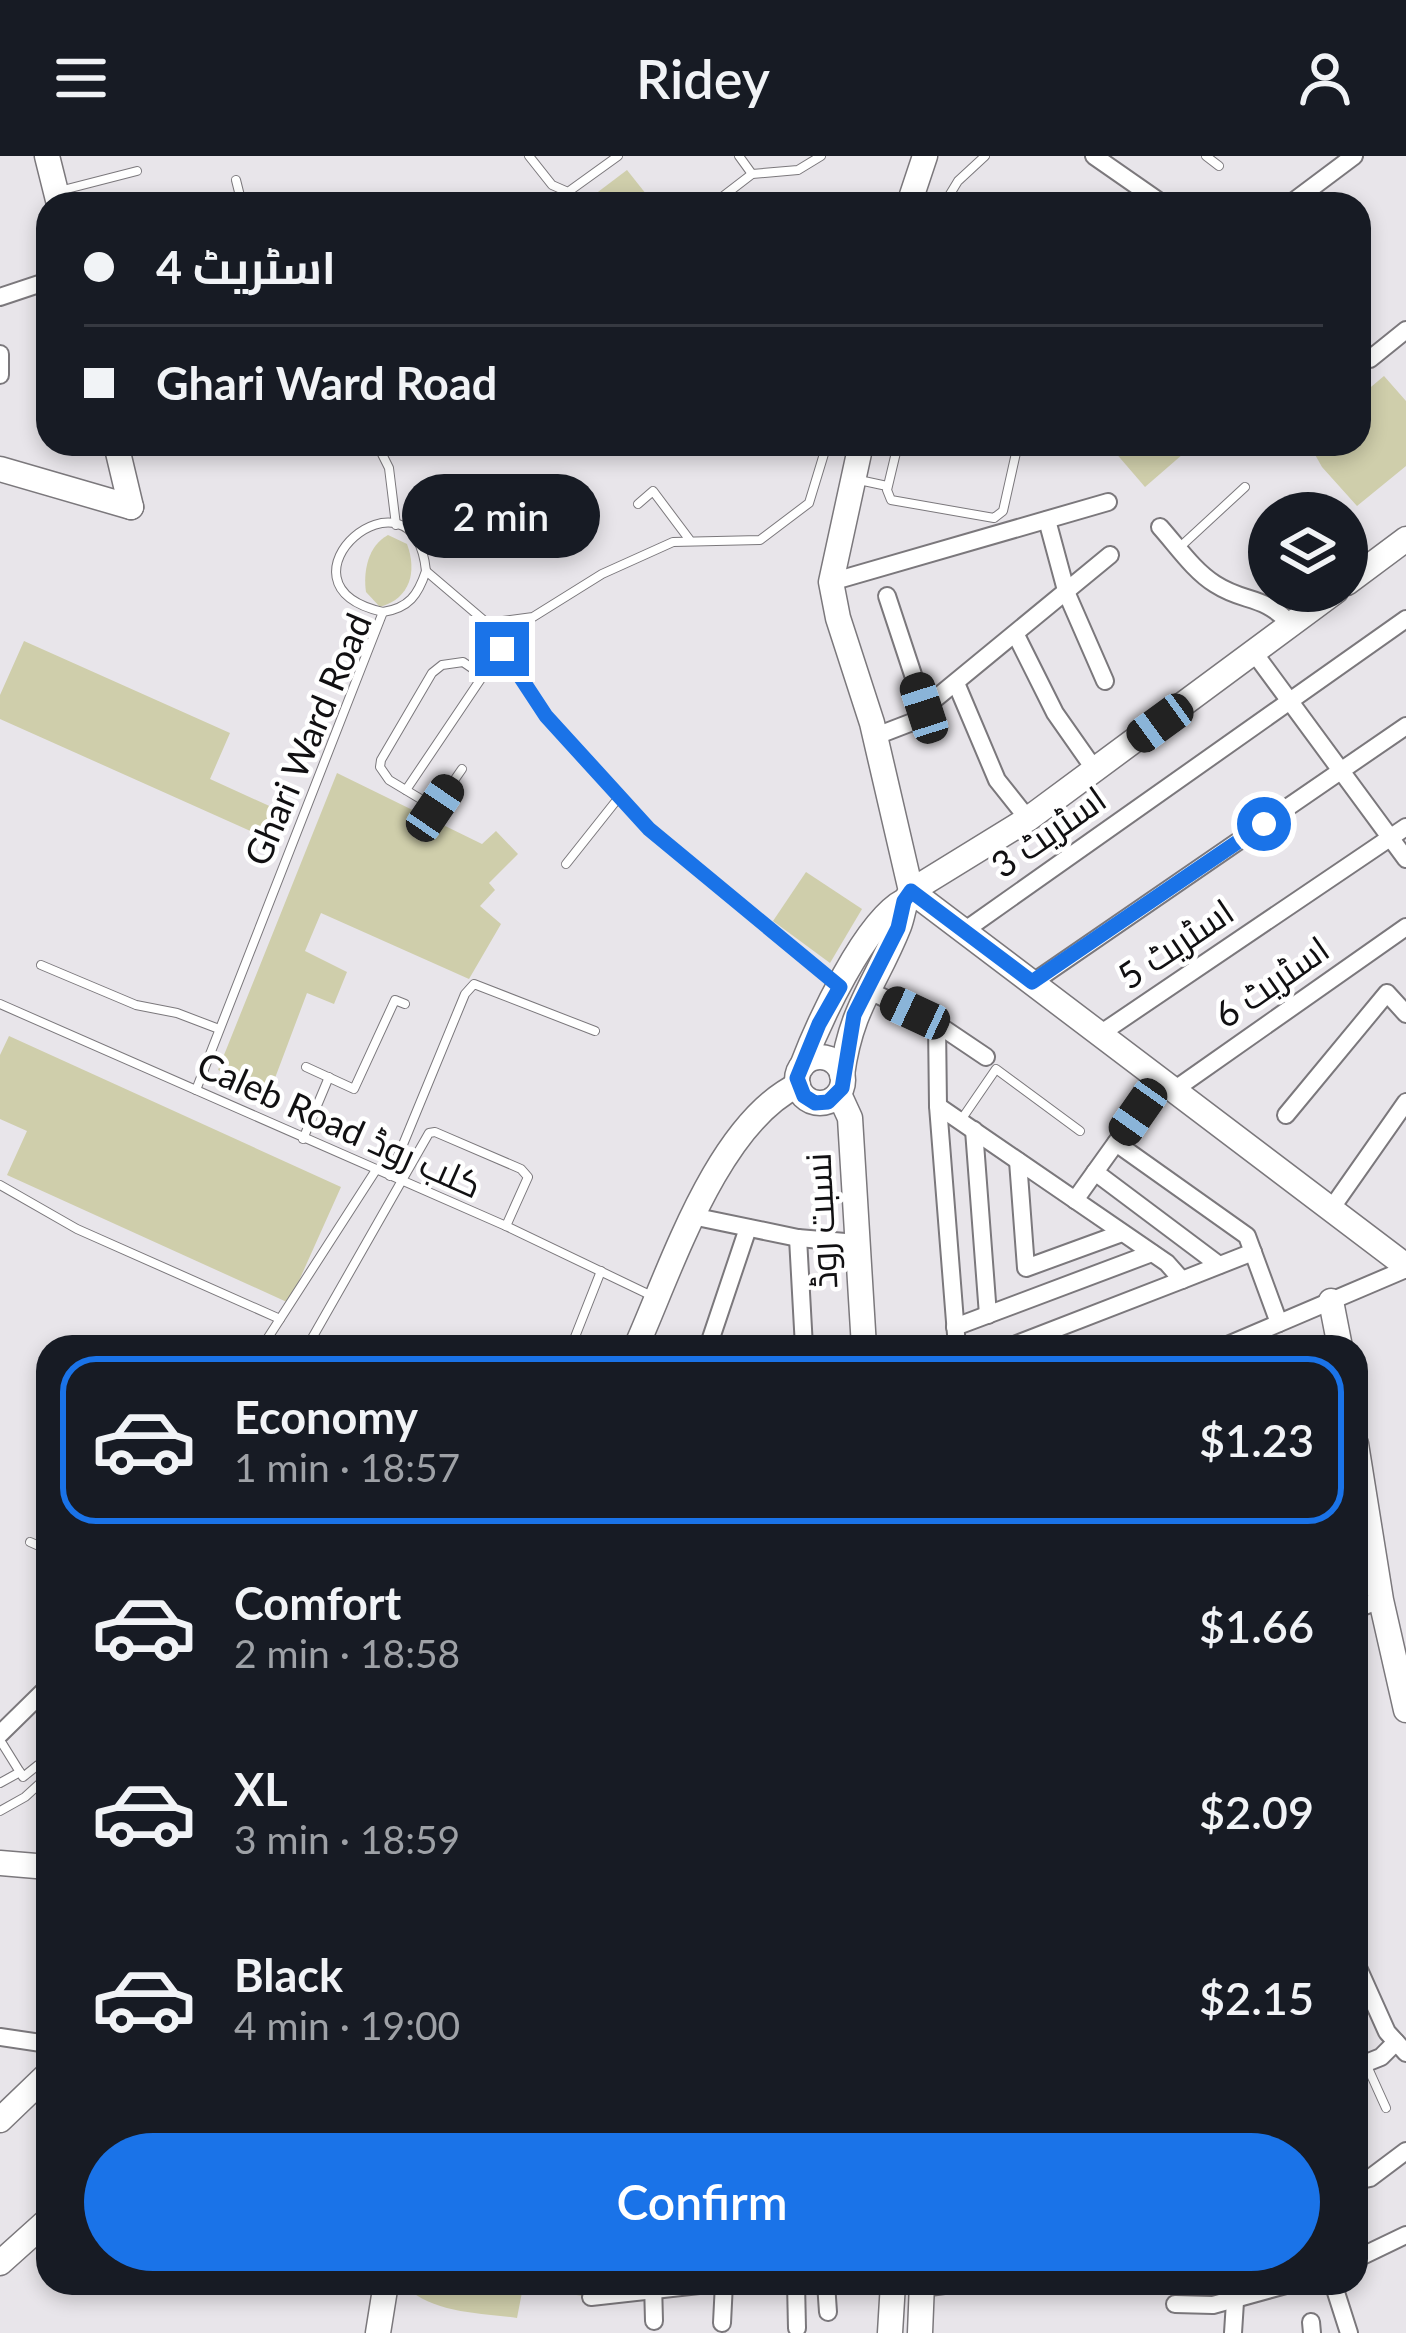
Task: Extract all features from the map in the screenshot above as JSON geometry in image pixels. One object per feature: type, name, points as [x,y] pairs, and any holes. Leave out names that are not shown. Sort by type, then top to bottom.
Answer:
[{"type":"main road","points":[[47,156],[56,192]]},
{"type":"main road","points":[[914,192],[925,156]]},
{"type":"main road","points":[[0,469],[131,507],[119,456]]},
{"type":"main road","points":[[858,456],[831,582],[875,736],[908,896],[849,1034],[841,1084],[828,1102],[815,1103],[804,1096],[800,1076],[840,987],[881,917],[908,896],[1028,819],[1308,612]]},
{"type":"main road","points":[[1368,567],[1406,539]]},
{"type":"main road","points":[[908,896],[964,931],[1406,1268]]},
{"type":"main road","points":[[641,1335],[692,1216],[751,1124],[814,1058],[828,1059],[841,1084]]},
{"type":"main road","name":"نسبت روڈ","points":[[841,1084],[850,1118],[863,1335]]},
{"type":"main road","points":[[1331,1301],[1338,1335]]},
{"type":"main road","points":[[1368,1519],[1406,1710]]},
{"type":"main road","points":[[0,1863],[36,1867]]},
{"type":"main road","points":[[0,2120],[36,2086]]},
{"type":"main road","points":[[0,2263],[36,2231]]},
{"type":"main road","points":[[378,2333],[384,2295]]},
{"type":"main road","points":[[890,2333],[892,2295]]},
{"type":"main road","points":[[920,2333],[922,2295]]},
{"type":"street","points":[[1094,156],[1146,192]]},
{"type":"street","points":[[1306,192],[1354,156]]},
{"type":"street","points":[[0,297],[36,285]]},
{"type":"street","points":[[1371,358],[1406,330]]},
{"type":"street","points":[[0,354],[0,375]]},
{"type":"street","points":[[831,582],[1108,502]]},
{"type":"street","points":[[1047,520],[1066,594],[1105,680]]},
{"type":"street","points":[[1160,527],[1209,581],[1228,592],[1262,600],[1291,625]]},
{"type":"street","points":[[875,736],[915,721],[924,708],[1110,555]]},
{"type":"street","points":[[887,596],[924,708]]},
{"type":"street","name":"اسٹریٹ 3","points":[[964,931],[1406,619]]},
{"type":"street","points":[[1016,635],[1055,712],[1095,770]]},
{"type":"street","points":[[1255,654],[1406,859]]},
{"type":"street","points":[[956,682],[997,780],[1028,819]]},
{"type":"street","points":[[1032,982],[1406,726]]},
{"type":"street","name":"اسٹریٹ 5","points":[[1100,1034],[1406,827]]},
{"type":"street","name":"اسٹریٹ 6","points":[[1076,1200],[1116,1143],[1167,1085],[1406,926]]},
{"type":"street","points":[[866,989],[938,1024],[986,1057]]},
{"type":"street","points":[[1286,1115],[1387,993],[1406,1014]]},
{"type":"street","points":[[938,1024],[938,1106],[956,1335]]},
{"type":"street","points":[[1331,1209],[1406,1102]]},
{"type":"street","points":[[938,1106],[1152,1253],[1181,1280]]},
{"type":"street","points":[[967,1126],[988,1315]]},
{"type":"street","points":[[1116,1143],[1246,1236],[1280,1323]]},
{"type":"street","points":[[1018,1161],[1026,1268],[1122,1233]]},
{"type":"street","points":[[1095,1172],[1220,1265]]},
{"type":"street","points":[[692,1216],[798,1238],[856,1243]]},
{"type":"street","points":[[712,1335],[748,1228]]},
{"type":"street","points":[[798,1238],[803,1335]]},
{"type":"street","points":[[1040,1335],[1253,1252]]},
{"type":"street","points":[[955,1327],[1152,1253]]},
{"type":"street","points":[[1252,1335],[1406,1268]]},
{"type":"street","points":[[1368,1605],[1381,1600]]},
{"type":"street","points":[[0,1737],[36,1700]]},
{"type":"street","points":[[1368,2000],[1396,2042]]},
{"type":"street","points":[[1368,2062],[1396,2042],[1406,2023]]},
{"type":"street","points":[[0,2037],[36,2042]]},
{"type":"street","points":[[1368,2178],[1405,2154]]},
{"type":"street","points":[[1368,2253],[1406,2235]]},
{"type":"street","points":[[592,2297],[603,2295]]},
{"type":"street","points":[[653,2295],[653,2321]]},
{"type":"street","points":[[721,2295],[722,2324]]},
{"type":"street","points":[[796,2295],[797,2328]]},
{"type":"street","points":[[827,2295],[828,2312]]},
{"type":"street","points":[[1175,2304],[1225,2295]]},
{"type":"street","points":[[1233,2333],[1236,2295]]},
{"type":"street","points":[[1337,2295],[1349,2333]]},
{"type":"lane","points":[[529,156],[552,185],[568,192],[618,156]]},
{"type":"lane","points":[[739,156],[752,174]]},
{"type":"lane","points":[[729,192],[752,174],[799,170],[821,156]]},
{"type":"lane","points":[[951,192],[985,156]]},
{"type":"lane","points":[[1206,156],[1219,166]]},
{"type":"lane","points":[[75,192],[137,171]]},
{"type":"lane","points":[[236,180],[239,192]]},
{"type":"lane","points":[[383,456],[389,468],[396,526]]},
{"type":"lane","points":[[487,623],[533,616],[602,574],[673,542],[760,540],[808,502],[823,456]]},
{"type":"lane","points":[[895,456],[887,496],[895,502],[994,518],[1003,511],[1015,456]]},
{"type":"lane","points":[[853,478],[887,486]]},
{"type":"lane","points":[[1179,548],[1245,488]]},
{"type":"lane","points":[[638,504],[653,490],[690,540]]},
{"type":"lane","points":[[383,612],[362,608],[345,592],[338,569],[342,547],[357,531],[376,523],[396,526],[418,542],[426,571],[487,623],[546,716],[655,834],[840,987]]},
{"type":"lane","name":"Ghari Ward Road","points":[[196,1090],[383,612],[410,602],[426,571]]},
{"type":"lane","points":[[406,790],[502,649]]},
{"type":"lane","points":[[462,769],[440,810],[383,775],[381,760],[432,673],[455,660],[485,677]]},
{"type":"lane","points":[[566,864],[620,796]]},
{"type":"lane","points":[[40,965],[136,1005],[177,1012],[219,1029]]},
{"type":"lane","points":[[390,1176],[465,994],[474,984],[595,1031]]},
{"type":"lane","points":[[306,1066],[354,1089],[395,1000],[405,1004]]},
{"type":"lane","name":"Caleb Road کلب روڈ","points":[[0,1004],[506,1226],[657,1298]]},
{"type":"lane","points":[[967,1126],[996,1070],[1080,1131]]},
{"type":"lane","points":[[303,1139],[329,1077]]},
{"type":"lane","points":[[315,1335],[428,1133],[436,1132],[521,1169],[527,1177],[506,1226]]},
{"type":"lane","points":[[270,1335],[376,1170]]},
{"type":"lane","points":[[0,1185],[77,1229],[280,1319]]},
{"type":"lane","points":[[576,1335],[601,1271]]},
{"type":"lane","points":[[30,1542],[36,1545]]},
{"type":"lane","points":[[0,1737],[23,1777],[36,1767]]},
{"type":"lane","points":[[0,1783],[20,1772]]},
{"type":"lane","points":[[0,1811],[36,1787]]},
{"type":"lane","points":[[1368,2077],[1386,2108]]},
{"type":"green space","points":[[627,170],[644,192],[598,192]]},
{"type":"green space","points":[[1384,376],[1406,401],[1406,466],[1368,497],[1368,492],[1344,492],[1316,456],[1371,456],[1371,387]]},
{"type":"green space","points":[[1118,456],[1181,456],[1145,487]]},
{"type":"green space","points":[[388,535],[407,544],[411,573],[399,597],[380,607],[366,592],[365,576],[371,552]]},
{"type":"green space","points":[[24,641],[230,733],[210,779],[276,809],[264,837],[0,719],[0,695]]},
{"type":"green space","points":[[337,773],[482,844],[496,831],[518,854],[489,883],[495,890],[480,906],[501,924],[469,979],[321,913],[305,951],[347,972],[334,1004],[307,993],[269,1094],[218,1070]]},
{"type":"green space","points":[[806,872],[862,909],[830,963],[773,921]]},
{"type":"green space","points":[[9,1036],[341,1187],[289,1303],[7,1175],[27,1131],[0,1119],[0,1055]]},
{"type":"green space","points":[[417,2295],[521,2295],[517,2318],[426,2301]]},
{"type":"route","points":[[502,649],[546,716],[649,829],[840,987],[797,1078],[804,1096],[815,1103],[828,1102],[842,1088],[854,1015],[898,928],[911,891],[1032,982],[1264,824]]}]
